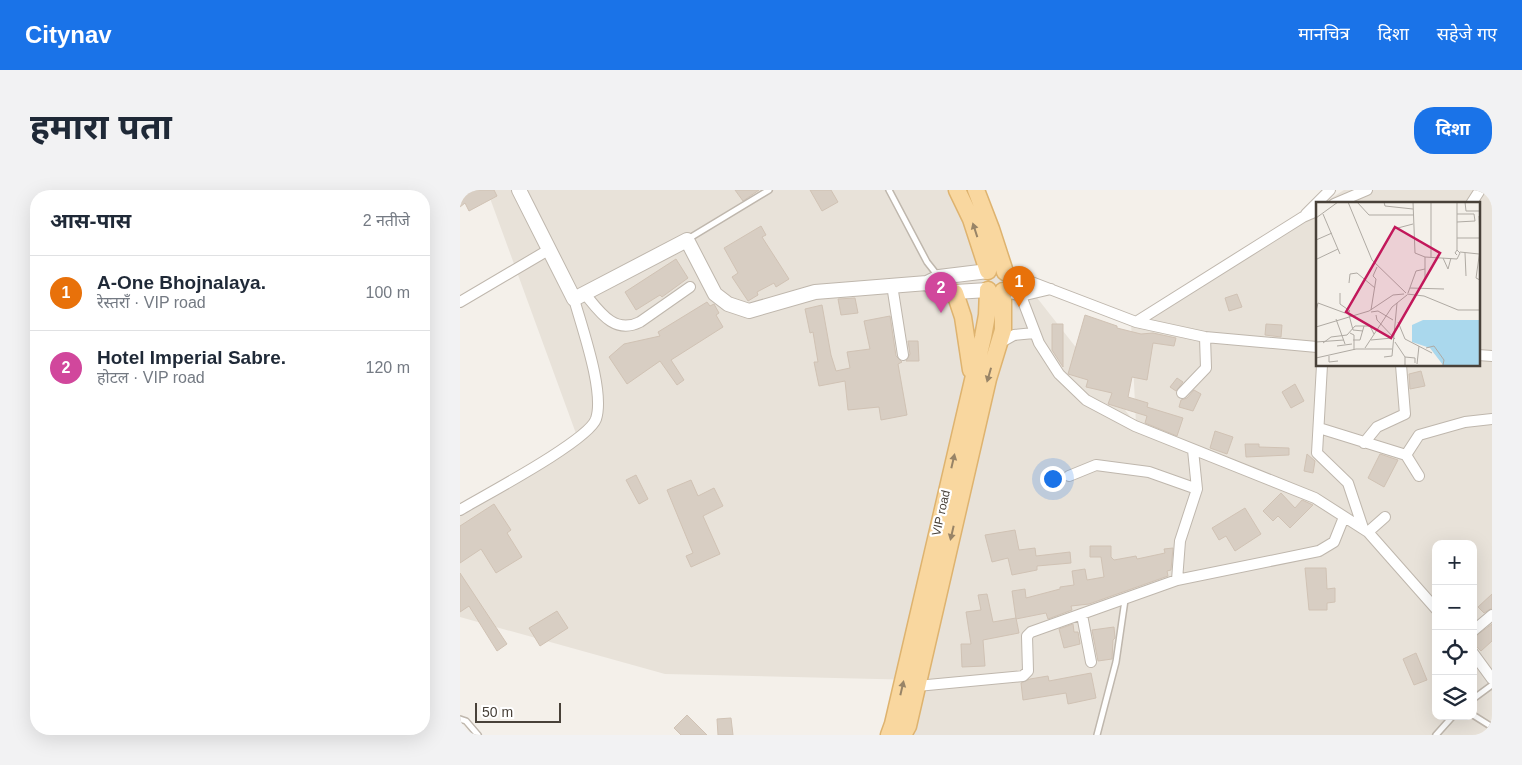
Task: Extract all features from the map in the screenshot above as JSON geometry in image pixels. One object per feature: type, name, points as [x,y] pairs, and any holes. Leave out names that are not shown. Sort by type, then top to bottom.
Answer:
[{"type":"main road","points":[[957,190],[971,219],[988,271],[984,279],[996,290],[1008,284],[976,190]]},
{"type":"main road","points":[[988,271],[998,268],[1005,272]]},
{"type":"main road","name":"VIP road","points":[[904,735],[988,379],[1004,320],[996,290]]},
{"type":"main road","name":"VIP road","points":[[889,735],[896,714],[972,377],[987,315],[996,290]]},
{"type":"main road","points":[[955,294],[963,317],[972,377]]},
{"type":"street","points":[[519,190],[550,249],[579,296],[611,322],[620,326],[640,322],[690,287]]},
{"type":"street","points":[[1318,202],[1330,190]]},
{"type":"street","points":[[1339,202],[1367,190]]},
{"type":"street","points":[[1472,202],[1480,190]]},
{"type":"street","points":[[1303,217],[1316,204]]},
{"type":"street","points":[[1136,322],[1303,217],[1316,211]]},
{"type":"street","points":[[579,296],[687,240],[715,294],[728,304],[749,310],[815,292],[892,285],[988,271]]},
{"type":"street","points":[[460,302],[550,249]]},
{"type":"street","points":[[1005,272],[1136,322],[1205,337],[1316,347]]},
{"type":"street","points":[[933,280],[940,293],[955,294],[996,290],[1021,296],[1051,288]]},
{"type":"street","points":[[892,285],[903,355]]},
{"type":"street","points":[[460,510],[578,440],[596,420],[598,389],[579,296]]},
{"type":"street","points":[[1021,296],[1034,333],[1059,374],[1086,400],[1135,426],[1315,498],[1344,518],[1366,530],[1432,604]]},
{"type":"street","points":[[998,344],[1014,335],[1034,333]]},
{"type":"street","points":[[1182,393],[1206,368],[1205,337]]},
{"type":"street","points":[[1479,355],[1492,356]]},
{"type":"street","points":[[1322,366],[1317,454],[1348,483],[1366,530]]},
{"type":"street","points":[[1364,443],[1377,427],[1404,414],[1401,366]]},
{"type":"street","points":[[1406,455],[1419,435],[1465,422],[1492,419]]},
{"type":"street","points":[[1319,428],[1406,455],[1419,476]]},
{"type":"street","points":[[1177,580],[1180,541],[1197,489],[1193,450]]},
{"type":"street","points":[[1069,476],[1096,465],[1149,472],[1197,489]]},
{"type":"street","points":[[1366,530],[1385,517]]},
{"type":"street","points":[[917,686],[1023,676],[1028,671],[1028,634],[1177,580],[1319,551],[1334,542],[1344,518]]},
{"type":"street","points":[[1082,615],[1091,662]]},
{"type":"street","points":[[1474,630],[1492,615]]},
{"type":"street","points":[[1477,658],[1492,679]]},
{"type":"lane","points":[[687,240],[769,190]]},
{"type":"lane","points":[[889,190],[927,262],[933,280]]},
{"type":"lane","points":[[1098,735],[1116,662],[1125,600]]},
{"type":"lane","points":[[1477,696],[1492,686]]},
{"type":"lane","points":[[1477,718],[1492,727]]},
{"type":"lane","points":[[460,719],[466,721],[478,735]]},
{"type":"lane","points":[[1436,735],[1449,720]]},
{"type":"shaded area","points":[[487,190],[967,190],[987,234],[1136,424],[1131,322],[1316,208],[1316,366],[1479,366],[1479,202],[1325,202],[1344,190],[1492,190],[1492,735],[886,735],[919,680],[665,674],[460,617],[460,510],[578,439]]},
{"type":"building","points":[[467,190],[494,190],[497,196],[469,211],[465,203],[460,207],[460,194]]},
{"type":"building","points":[[735,190],[759,190],[743,201]]},
{"type":"building","points":[[810,190],[831,190],[838,202],[822,211]]},
{"type":"building","points":[[761,226],[766,235],[762,237],[789,279],[776,287],[774,283],[757,292],[758,295],[748,301],[732,277],[738,273],[724,248]]},
{"type":"building","points":[[676,259],[688,278],[662,297],[660,295],[636,310],[625,292]]},
{"type":"building","points":[[1237,294],[1242,307],[1229,311],[1225,298]]},
{"type":"building","points":[[855,298],[858,313],[841,315],[838,299]]},
{"type":"building","points":[[707,302],[710,306],[714,304],[719,313],[716,315],[723,327],[671,360],[684,380],[677,385],[660,361],[627,384],[609,357],[624,344],[660,336],[658,332]]},
{"type":"building","points":[[822,305],[831,355],[836,371],[850,368],[847,352],[870,349],[864,321],[890,316],[896,356],[902,362],[898,364],[907,415],[881,420],[879,407],[848,410],[845,381],[819,386],[814,362],[818,362],[813,332],[810,333],[805,309]]},
{"type":"building","points":[[1085,315],[1117,326],[1117,328],[1141,334],[1153,333],[1176,338],[1174,346],[1153,343],[1147,380],[1132,377],[1128,397],[1148,403],[1147,407],[1183,418],[1177,436],[1145,423],[1147,416],[1108,404],[1112,393],[1086,387],[1088,380],[1068,374]]},
{"type":"building","points":[[1052,324],[1063,324],[1063,367],[1052,350]]},
{"type":"building","points":[[1266,324],[1282,325],[1281,337],[1265,335]]},
{"type":"building","points":[[908,341],[918,341],[919,361],[906,361],[910,354]]},
{"type":"building","points":[[1421,371],[1425,386],[1410,389],[1409,374]]},
{"type":"building","points":[[1177,378],[1183,382],[1176,391],[1170,387]]},
{"type":"building","points":[[1295,384],[1304,401],[1291,408],[1282,392]]},
{"type":"building","points":[[1194,390],[1201,394],[1193,411],[1179,407],[1181,400],[1187,398]]},
{"type":"building","points":[[1215,431],[1233,437],[1227,454],[1210,448]]},
{"type":"building","points":[[1245,444],[1259,444],[1259,447],[1289,448],[1289,455],[1246,457]]},
{"type":"building","points":[[1307,454],[1315,461],[1313,473],[1304,471]]},
{"type":"building","points":[[1380,454],[1398,460],[1384,487],[1368,478]]},
{"type":"building","points":[[636,475],[648,499],[639,504],[626,480]]},
{"type":"building","points":[[691,480],[698,496],[714,488],[723,506],[703,516],[720,554],[691,567],[686,556],[693,553],[667,490]]},
{"type":"building","points":[[1281,493],[1295,508],[1302,500],[1313,505],[1290,528],[1278,516],[1273,521],[1263,511]]},
{"type":"building","points":[[494,504],[511,530],[507,533],[522,557],[496,573],[481,549],[460,563],[460,526]]},
{"type":"building","points":[[1245,508],[1261,534],[1235,551],[1226,536],[1219,540],[1212,528]]},
{"type":"building","points":[[1015,530],[1019,550],[1035,548],[1036,556],[1070,552],[1071,563],[1037,566],[1037,570],[1012,575],[1008,558],[992,562],[985,535]]},
{"type":"building","points":[[1090,546],[1111,546],[1111,557],[1114,560],[1136,556],[1137,559],[1165,553],[1164,549],[1173,548],[1171,570],[1167,571],[1168,576],[1089,604],[1071,606],[1072,610],[1048,619],[1046,613],[1016,619],[1012,591],[1025,589],[1026,598],[1060,589],[1060,587],[1074,585],[1072,571],[1085,569],[1087,580],[1104,577],[1101,557],[1090,557]]},
{"type":"building","points":[[1305,568],[1326,568],[1327,589],[1335,588],[1335,602],[1327,603],[1327,610],[1309,610]]},
{"type":"building","points":[[460,573],[507,644],[497,651],[469,606],[460,612]]},
{"type":"building","points":[[987,594],[993,622],[1016,618],[1019,633],[983,640],[985,666],[962,667],[961,644],[971,644],[966,612],[981,610],[978,595]]},
{"type":"building","points":[[1492,594],[1492,608],[1484,613],[1478,607]]},
{"type":"building","points":[[557,611],[568,628],[540,646],[529,628]]},
{"type":"building","points":[[1073,624],[1074,632],[1078,632],[1080,644],[1064,648],[1059,629]]},
{"type":"building","points":[[1492,624],[1492,641],[1481,651],[1477,647],[1477,635]]},
{"type":"building","points":[[1114,627],[1115,638],[1113,640],[1112,659],[1098,661],[1092,630]]},
{"type":"building","points":[[1416,653],[1427,680],[1414,685],[1403,659]]},
{"type":"building","points":[[1091,673],[1096,698],[1068,704],[1066,693],[1023,700],[1021,683],[1030,679],[1048,676],[1049,681]]},
{"type":"building","points":[[687,715],[707,735],[681,735],[674,728]]},
{"type":"building","points":[[731,718],[733,735],[718,735],[717,719]]},
{"type":"place","name":"A-One Bhojnalaya.","points":[[1019,307]]},
{"type":"place","name":"Hotel Imperial Sabre.","points":[[941,313]]}]
